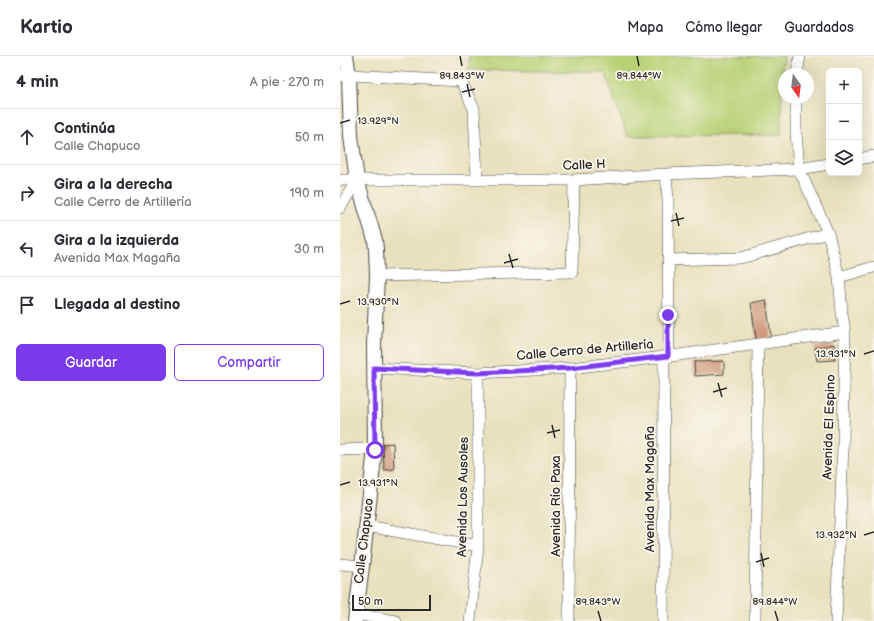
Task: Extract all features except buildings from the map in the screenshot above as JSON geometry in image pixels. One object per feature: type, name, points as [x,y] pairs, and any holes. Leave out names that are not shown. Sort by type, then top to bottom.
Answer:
[{"type":"street","name":"Calle Chapuco","points":[[346,56],[344,75],[357,180],[375,240],[377,276],[374,344],[375,450],[355,617]]},
{"type":"street","points":[[798,68],[800,56]]},
{"type":"street","points":[[344,75],[461,81],[474,109],[478,180]]},
{"type":"street","name":"Avenida El Espino","points":[[796,104],[796,133],[799,169],[828,234],[840,277],[842,313],[845,332],[843,446],[836,621]]},
{"type":"street","points":[[862,158],[874,156]]},
{"type":"street","name":"Calle H","points":[[340,180],[574,180],[666,174],[799,169],[826,164]]},
{"type":"street","name":"Avenida Max Magaña","points":[[663,621],[668,260],[668,200],[666,174]]},
{"type":"street","points":[[340,208],[357,180]]},
{"type":"street","points":[[377,276],[572,272],[574,180]]},
{"type":"street","points":[[668,260],[741,258],[828,234]]},
{"type":"street","points":[[840,277],[874,268]]},
{"type":"street","name":"Calle Cerro de Artillería","points":[[374,368],[478,373],[570,368],[758,345],[845,332]]},
{"type":"street","points":[[755,621],[758,345]]},
{"type":"street","name":"Avenida Río Paxa","points":[[569,621],[570,368]]},
{"type":"street","name":"Avenida Los Ausoles","points":[[470,621],[478,546],[478,373]]},
{"type":"street","points":[[340,450],[375,450]]},
{"type":"street","points":[[367,526],[478,546]]},
{"type":"street","points":[[340,564],[362,566]]},
{"type":"street","points":[[355,617],[396,621]]},
{"type":"green space","points":[[469,56],[784,56],[782,68],[778,68],[778,104],[781,104],[781,135],[627,136],[605,72],[469,70]]},
{"type":"route","points":[[375,450],[374,368],[478,373],[570,368],[668,356],[668,315]]}]
